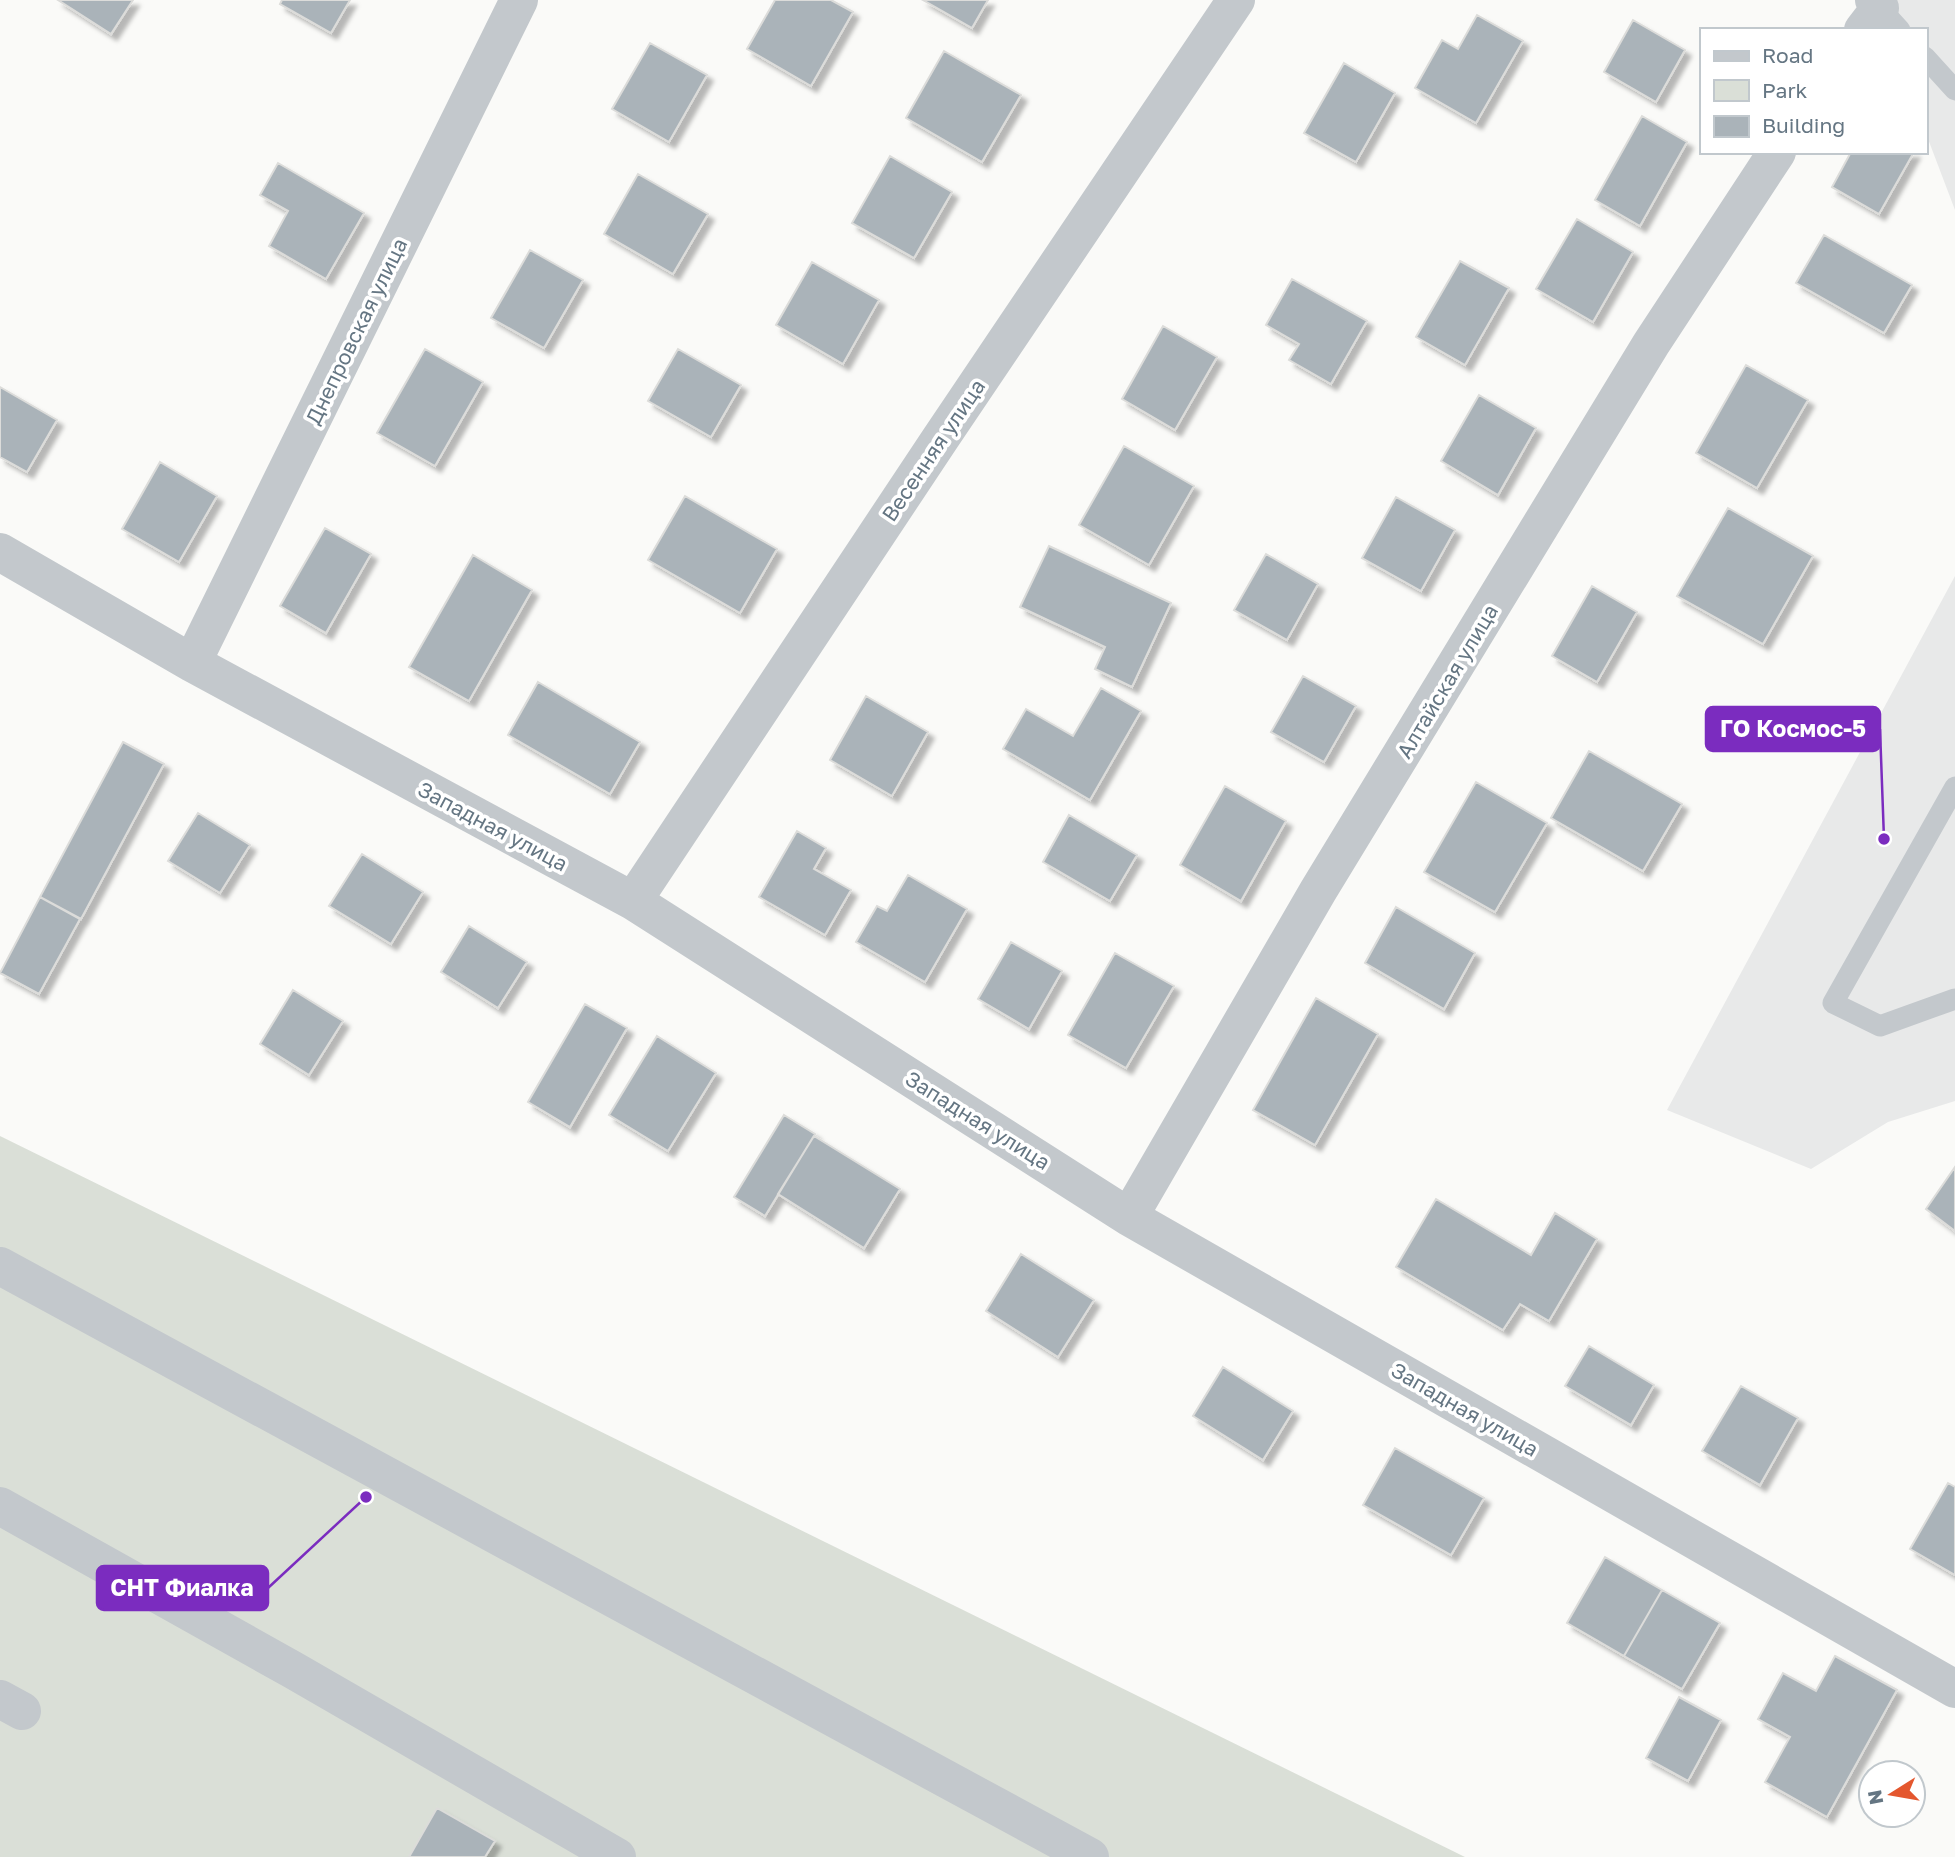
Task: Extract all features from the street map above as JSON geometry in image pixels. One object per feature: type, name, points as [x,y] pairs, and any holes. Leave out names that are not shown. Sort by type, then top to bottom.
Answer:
[{"type":"street","name":"Днепровская улица","points":[[192,663],[519,0]]},
{"type":"street","name":"Весенняя улица","points":[[633,901],[1236,0]]},
{"type":"street","name":"Алтайская улица","points":[[1129,1217],[1318,891],[1651,344],[1776,154]]},
{"type":"street","name":"Западная улица","points":[[0,552],[192,663],[633,901],[1129,1217],[1955,1689]]},
{"type":"street","points":[[0,1266],[1090,1857]]},
{"type":"street","points":[[0,1506],[305,1677],[617,1857]]},
{"type":"lane","points":[[1927,59],[1955,90]]},
{"type":"lane","points":[[1955,788],[1833,1003],[1880,1026],[1955,999]]},
{"type":"shaded area","points":[[1897,0],[1955,0],[1955,210],[1927,136],[1927,28],[1887,28]]},
{"type":"shaded area","points":[[1955,576],[1955,1101],[1888,1122],[1811,1169],[1667,1110]]},
{"type":"green space","points":[[0,1136],[1465,1857],[0,1857]]},
{"type":"building","points":[[58,0],[133,0],[111,34]]},
{"type":"building","points":[[282,0],[350,0],[331,33],[280,4]]},
{"type":"building","points":[[775,0],[831,0],[853,12],[811,86],[747,49]]},
{"type":"building","points":[[923,0],[988,0],[972,28]]},
{"type":"building","points":[[1477,15],[1523,41],[1476,123],[1415,88],[1442,40],[1458,49]]},
{"type":"building","points":[[1633,20],[1685,50],[1656,102],[1604,72]]},
{"type":"building","points":[[650,43],[707,75],[669,142],[612,109]]},
{"type":"building","points":[[944,51],[1021,95],[982,162],[906,118]]},
{"type":"building","points":[[1344,63],[1395,93],[1356,162],[1304,133]]},
{"type":"building","points":[[1642,116],[1687,142],[1640,226],[1595,200]]},
{"type":"building","points":[[1850,154],[1913,154],[1879,214],[1832,187]]},
{"type":"building","points":[[890,156],[952,192],[914,258],[852,223]]},
{"type":"building","points":[[278,163],[364,213],[326,279],[269,246],[288,211],[260,195]]},
{"type":"building","points":[[638,174],[708,214],[673,274],[604,234]]},
{"type":"building","points":[[1577,219],[1633,252],[1593,322],[1536,289]]},
{"type":"building","points":[[1824,235],[1912,285],[1884,333],[1796,283]]},
{"type":"building","points":[[530,250],[583,280],[544,348],[491,318]]},
{"type":"building","points":[[1460,261],[1509,288],[1465,365],[1416,337]]},
{"type":"building","points":[[812,262],[879,300],[843,364],[776,325]]},
{"type":"building","points":[[1292,279],[1367,321],[1331,384],[1289,360],[1299,344],[1266,325]]},
{"type":"building","points":[[1163,326],[1217,357],[1175,430],[1122,399]]},
{"type":"building","points":[[425,349],[483,382],[435,466],[377,433]]},
{"type":"building","points":[[678,349],[741,385],[711,437],[648,401]]},
{"type":"building","points":[[1746,365],[1808,400],[1757,488],[1696,453]]},
{"type":"building","points":[[0,387],[57,420],[27,472],[0,457]]},
{"type":"building","points":[[1479,395],[1536,428],[1498,495],[1441,461]]},
{"type":"building","points":[[1124,446],[1194,486],[1149,565],[1079,525]]},
{"type":"building","points":[[160,462],[217,496],[179,562],[122,529]]},
{"type":"building","points":[[685,496],[777,549],[740,613],[648,560]]},
{"type":"building","points":[[1396,497],[1455,530],[1421,591],[1362,558]]},
{"type":"building","points":[[1728,508],[1813,556],[1763,644],[1677,596]]},
{"type":"building","points":[[325,528],[371,554],[326,633],[280,606]]},
{"type":"building","points":[[1049,546],[1171,603],[1132,687],[1095,669],[1105,647],[1020,607]]},
{"type":"building","points":[[1266,554],[1318,584],[1287,640],[1234,610]]},
{"type":"building","points":[[473,555],[532,590],[469,701],[409,667]]},
{"type":"building","points":[[1592,586],[1637,612],[1597,682],[1552,656]]},
{"type":"building","points":[[1303,676],[1356,706],[1324,762],[1271,732]]},
{"type":"building","points":[[538,682],[640,742],[610,794],[508,735]]},
{"type":"building","points":[[1101,688],[1141,711],[1090,800],[1003,749],[1026,709],[1073,736]]},
{"type":"building","points":[[866,696],[928,732],[892,796],[830,760]]},
{"type":"building","points":[[123,742],[164,764],[81,919],[40,897]]},
{"type":"building","points":[[1589,751],[1682,804],[1643,871],[1551,818]]},
{"type":"building","points":[[1476,782],[1547,823],[1495,912],[1424,872]]},
{"type":"building","points":[[1225,786],[1286,821],[1241,901],[1180,865]]},
{"type":"building","points":[[198,813],[250,845],[220,893],[168,861]]},
{"type":"building","points":[[1069,815],[1137,855],[1110,901],[1043,862]]},
{"type":"building","points":[[797,831],[826,848],[814,869],[851,890],[825,935],[759,897]]},
{"type":"building","points":[[362,854],[423,892],[391,944],[329,906]]},
{"type":"building","points":[[908,875],[967,909],[925,982],[856,942],[877,906],[887,911]]},
{"type":"building","points":[[40,897],[80,919],[39,994],[0,973]]},
{"type":"building","points":[[1396,907],[1475,953],[1444,1009],[1365,963]]},
{"type":"building","points":[[469,926],[527,962],[498,1008],[441,972]]},
{"type":"building","points":[[1011,942],[1062,971],[1029,1029],[978,999]]},
{"type":"building","points":[[1115,953],[1174,986],[1126,1068],[1068,1035]]},
{"type":"building","points":[[293,990],[343,1021],[309,1075],[260,1044]]},
{"type":"building","points":[[1316,998],[1378,1034],[1315,1145],[1253,1110]]},
{"type":"building","points":[[585,1004],[627,1028],[570,1127],[528,1102]]},
{"type":"building","points":[[657,1036],[716,1073],[668,1151],[609,1115]]},
{"type":"building","points":[[784,1115],[815,1134],[765,1216],[734,1197]]},
{"type":"building","points":[[814,1136],[900,1189],[864,1248],[778,1194]]},
{"type":"building","points":[[1955,1167],[1955,1231],[1926,1209]]},
{"type":"building","points":[[1436,1199],[1531,1255],[1555,1213],[1597,1239],[1549,1321],[1520,1304],[1503,1330],[1396,1267]]},
{"type":"building","points":[[1021,1254],[1094,1300],[1058,1357],[986,1311]]},
{"type":"building","points":[[1589,1346],[1654,1385],[1631,1425],[1565,1386]]},
{"type":"building","points":[[1223,1367],[1293,1411],[1263,1460],[1193,1416]]},
{"type":"building","points":[[1741,1386],[1798,1418],[1760,1485],[1702,1451]]},
{"type":"building","points":[[1395,1448],[1484,1498],[1451,1555],[1363,1505]]},
{"type":"building","points":[[1948,1483],[1955,1487],[1955,1575],[1910,1549]]},
{"type":"building","points":[[1605,1557],[1662,1590],[1624,1656],[1567,1623]]},
{"type":"building","points":[[1662,1590],[1720,1623],[1682,1689],[1624,1656]]},
{"type":"building","points":[[1835,1656],[1897,1690],[1827,1817],[1765,1782],[1790,1737],[1758,1719],[1783,1673],[1816,1691]]},
{"type":"building","points":[[1679,1697],[1721,1720],[1688,1781],[1646,1758]]},
{"type":"building","points":[[437,1808],[495,1841],[485,1857],[409,1857]]},
{"type":"place","name":"ГО Космос-5","points":[[1884,839]]},
{"type":"place","name":"СНТ Фиалка","points":[[366,1497]]}]
